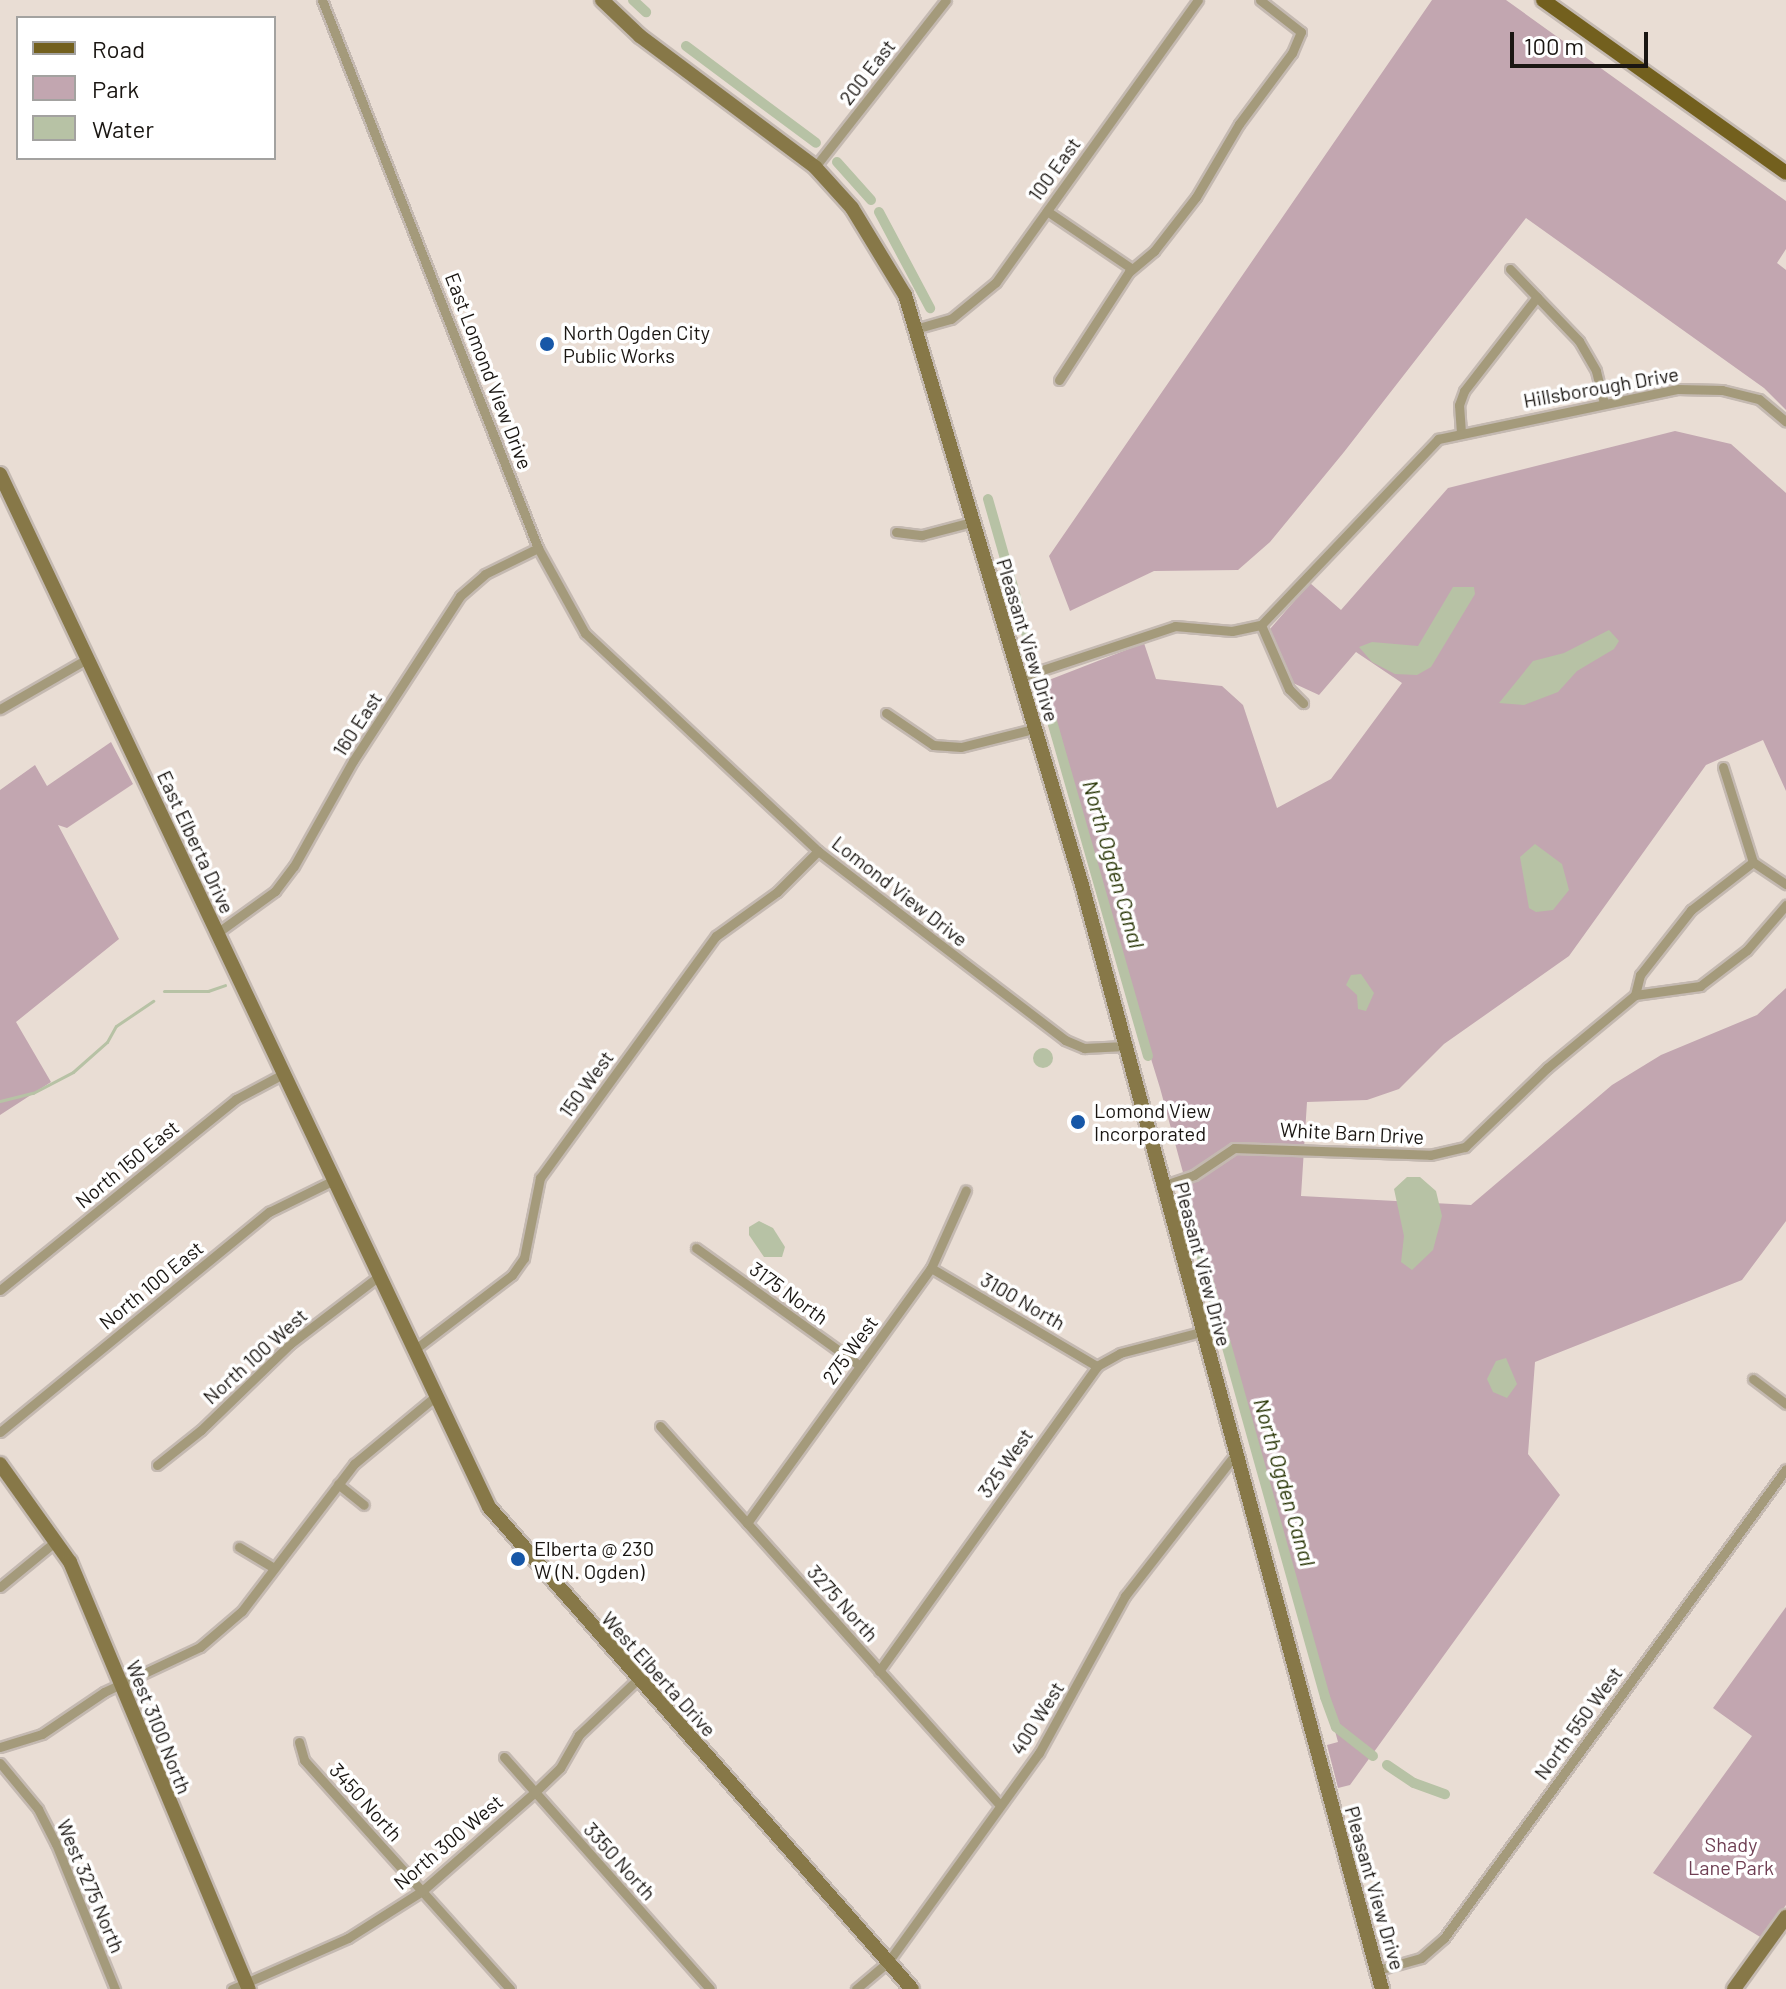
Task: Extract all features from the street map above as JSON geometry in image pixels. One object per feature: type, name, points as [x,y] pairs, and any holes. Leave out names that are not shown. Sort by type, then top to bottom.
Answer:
[{"type":"main road","points":[[1543,0],[1786,173]]},
{"type":"street","name":"East Lomond View Drive","points":[[322,0],[538,548],[585,633],[677,720]]},
{"type":"street","name":"Pleasant View Drive","points":[[602,0],[640,36],[815,167],[870,235],[905,295],[1125,1046],[1234,1456],[1382,1989]]},
{"type":"street","name":"200 East","points":[[815,167],[946,0]]},
{"type":"street","name":"100 East","points":[[915,329],[951,319],[975,304],[1047,211],[1198,0]]},
{"type":"street","points":[[1059,380],[1131,268],[1154,251],[1196,197],[1239,124],[1292,53],[1301,32],[1260,0]]},
{"type":"street","points":[[1047,211],[1131,268]]},
{"type":"street","points":[[1510,269],[1586,351],[1604,403]]},
{"type":"street","points":[[1461,433],[1459,405],[1464,391],[1537,297]]},
{"type":"street","name":"Hillsborough Drive","points":[[1261,625],[1438,439],[1677,389],[1722,390],[1759,399],[1786,422]]},
{"type":"street","name":"East Elberta Drive","points":[[0,474],[356,1227]]},
{"type":"street","points":[[896,532],[922,535],[972,522]]},
{"type":"street","name":"160 East","points":[[217,933],[275,891],[294,866],[353,761],[460,596],[485,574],[538,548]]},
{"type":"street","points":[[1018,678],[1175,626],[1232,631],[1261,625],[1289,689],[1303,703]]},
{"type":"street","points":[[0,709],[87,659]]},
{"type":"street","points":[[886,713],[933,745],[961,747],[1033,729]]},
{"type":"street","name":"Lomond View Drive","points":[[677,720],[818,851],[1065,1040],[1084,1048],[1125,1046]]},
{"type":"street","points":[[1723,767],[1753,862],[1786,884]]},
{"type":"street","name":"150 West","points":[[414,1350],[512,1275],[524,1258],[534,1200],[549,1165],[716,936],[777,892],[818,851]]},
{"type":"street","name":"White Barn Drive","points":[[1162,1186],[1194,1175],[1234,1148],[1430,1155],[1465,1147],[1547,1068],[1635,995],[1640,975],[1691,910],[1753,862]]},
{"type":"street","points":[[1635,995],[1700,986],[1747,950],[1786,905]]},
{"type":"street","name":"North 150 East","points":[[0,1290],[236,1099],[283,1074]]},
{"type":"street","name":"North 100 East","points":[[0,1432],[269,1212],[334,1180]]},
{"type":"street","name":"275 West","points":[[747,1523],[931,1268],[966,1190]]},
{"type":"street","name":"West Elberta Drive","points":[[356,1227],[489,1507],[507,1533],[912,1989]]},
{"type":"street","name":"3175 North","points":[[696,1248],[860,1366]]},
{"type":"street","name":"3100 North","points":[[931,1268],[1097,1366]]},
{"type":"street","name":"North 100 West","points":[[157,1465],[201,1430],[290,1344],[379,1276]]},
{"type":"street","points":[[1097,1366],[1120,1353],[1201,1332]]},
{"type":"street","name":"325 West","points":[[879,1671],[1097,1366]]},
{"type":"street","points":[[1753,1379],[1786,1404]]},
{"type":"street","points":[[0,1747],[42,1734],[121,1684],[200,1647],[242,1611],[272,1567],[338,1484],[391,1428],[437,1395]]},
{"type":"street","name":"3275 North","points":[[660,1426],[999,1804]]},
{"type":"street","name":"400 West","points":[[856,1989],[888,1962],[1062,1718],[1125,1596],[1234,1456]]},
{"type":"street","name":"West 3100 North","points":[[0,1464],[25,1494],[56,1541],[121,1684],[242,1987]]},
{"type":"street","name":"North 550 West","points":[[1378,1970],[1421,1958],[1444,1938],[1786,1469]]},
{"type":"street","points":[[338,1484],[364,1505]]},
{"type":"street","points":[[0,1587],[56,1541]]},
{"type":"street","points":[[239,1547],[272,1567]]},
{"type":"street","name":"North 300 West","points":[[242,1987],[348,1938],[422,1891],[560,1768],[579,1735],[637,1680]]},
{"type":"street","name":"3450 North","points":[[299,1742],[304,1760],[510,1989]]},
{"type":"street","name":"3350 North","points":[[504,1757],[710,1989]]},
{"type":"street","name":"West 3275 North","points":[[0,1763],[38,1809],[56,1844],[115,1989]]},
{"type":"street","points":[[1734,1989],[1786,1917]]},
{"type":"green space","points":[[1432,0],[1506,0],[1786,201],[1786,249],[1777,263],[1786,270],[1786,410],[1764,388],[1526,218],[1344,452],[1270,542],[1238,570],[1154,571],[1070,611],[1049,556]]},
{"type":"green space","points":[[1675,431],[1731,444],[1786,493],[1786,791],[1763,740],[1706,765],[1569,956],[1444,1044],[1399,1089],[1367,1100],[1307,1102],[1301,1196],[1471,1205],[1612,1085],[1661,1055],[1757,1015],[1786,988],[1786,1221],[1742,1280],[1535,1362],[1528,1454],[1560,1495],[1350,1785],[1338,1788],[1327,1745],[1338,1742],[1160,1088],[1036,685],[1144,643],[1156,679],[1222,686],[1243,705],[1277,808],[1331,779],[1402,683],[1356,652],[1319,695],[1293,683],[1270,629],[1310,583],[1341,610],[1448,488]]},
{"type":"green space","points":[[111,742],[133,784],[67,828],[58,825],[119,939],[16,1022],[51,1082],[0,1115],[0,790],[35,765],[47,786]]},
{"type":"green space","name":"Shady Lane Park","points":[[1786,1607],[1786,1905],[1762,1938],[1653,1873],[1752,1736],[1713,1708]]},
{"type":"water","points":[[1453,587],[1474,587],[1475,594],[1431,667],[1417,675],[1395,674],[1372,662],[1359,647],[1372,642],[1418,646]]},
{"type":"water","points":[[1609,630],[1619,641],[1614,649],[1577,671],[1558,692],[1524,705],[1499,703],[1533,661],[1564,653]]},
{"type":"water","points":[[1535,844],[1562,864],[1569,890],[1553,910],[1536,912],[1529,908],[1520,857]]},
{"type":"water","points":[[1361,974],[1374,993],[1366,1011],[1358,1009],[1357,995],[1346,985],[1351,975]]},
{"type":"water","points":[[1043,1048],[1050,1051],[1053,1058],[1050,1065],[1043,1068],[1036,1065],[1033,1058],[1036,1051]]},
{"type":"water","points":[[1407,1177],[1420,1177],[1436,1191],[1442,1216],[1433,1250],[1412,1270],[1401,1262],[1404,1236],[1394,1189]]},
{"type":"water","points":[[759,1221],[773,1228],[785,1247],[782,1257],[764,1257],[749,1235],[749,1227]]},
{"type":"water","points":[[1506,1358],[1517,1384],[1507,1398],[1493,1392],[1487,1379],[1496,1361]]},
{"type":"waterway","name":"North Ogden Canal","points":[[633,0],[646,12]]},
{"type":"waterway","name":"North Ogden Canal","points":[[686,46],[816,143]]},
{"type":"waterway","name":"North Ogden Canal","points":[[837,162],[871,200]]},
{"type":"waterway","name":"North Ogden Canal","points":[[879,212],[930,308]]},
{"type":"waterway","name":"North Ogden Canal","points":[[988,499],[1031,650]]},
{"type":"waterway","name":"North Ogden Canal","points":[[1041,683],[1148,1056]]},
{"type":"waterway","points":[[164,991],[208,991],[225,985]]},
{"type":"waterway","points":[[0,1101],[33,1093],[73,1072],[107,1042],[116,1026],[153,1001]]},
{"type":"waterway","name":"North Ogden Canal","points":[[1186,1201],[1325,1697],[1336,1727],[1373,1756]]},
{"type":"waterway","name":"North Ogden Canal","points":[[1387,1765],[1414,1783],[1445,1794]]},
{"type":"place","name":"North Ogden City Public Works","points":[[547,344]]},
{"type":"place","name":"Lomond View Incorporated","points":[[1078,1122]]},
{"type":"place","name":"Elberta @ 230 W (N. Ogden)","points":[[518,1559]]}]
